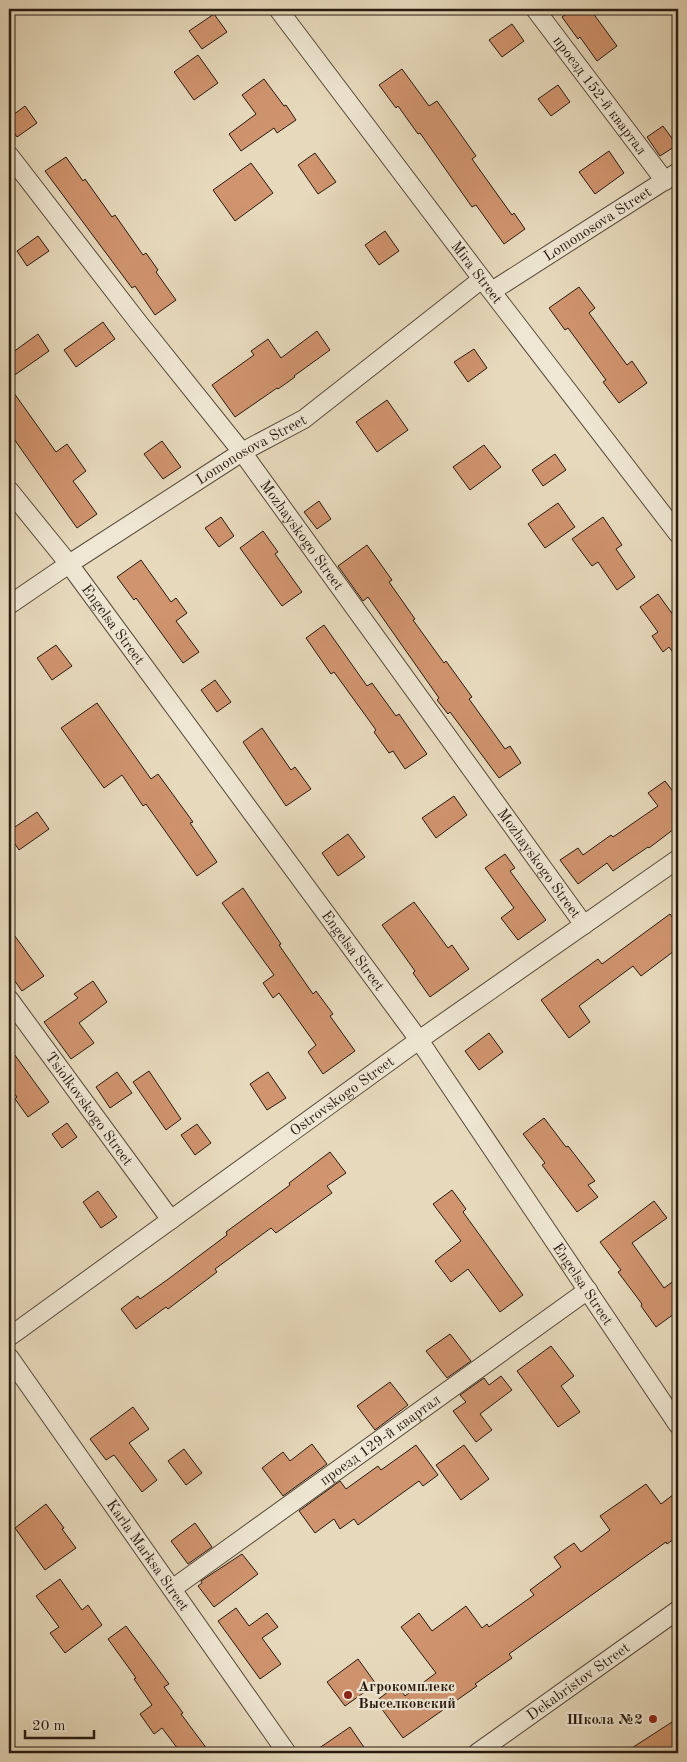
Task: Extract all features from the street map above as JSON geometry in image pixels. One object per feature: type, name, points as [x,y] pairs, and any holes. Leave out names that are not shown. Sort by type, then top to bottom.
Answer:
[{"type":"street","name":"Mira Street","points":[[278,9],[678,534]]},
{"type":"street","name":"проезд 152-й квартал","points":[[535,9],[672,177]]},
{"type":"street","name":"Mozhayskogo Street","points":[[9,154],[138,322],[242,452],[584,925]]},
{"type":"street","name":"Lomonosova Street","points":[[9,605],[242,452],[304,419],[487,285],[672,177]]},
{"type":"street","name":"Engelsa Street","points":[[9,490],[69,564],[419,1040],[678,1425]]},
{"type":"street","name":"Ostrovskogo Street","points":[[9,1337],[419,1040],[678,859]]},
{"type":"street","name":"Tsiolkovskogo Street","points":[[9,999],[171,1220]]},
{"type":"street","name":"проезд 129-й квартал","points":[[172,1589],[588,1290]]},
{"type":"street","name":"Karla Marksa Street","points":[[9,1357],[287,1753]]},
{"type":"street","name":"Dekabristov Street","points":[[477,1753],[678,1610]]},
{"type":"building","points":[[574,9],[590,9],[617,46],[597,61],[580,37],[578,39],[562,17]]},
{"type":"building","points":[[214,14],[227,32],[202,49],[189,31]]},
{"type":"building","points":[[512,24],[524,41],[502,57],[489,40]]},
{"type":"building","points":[[198,55],[218,83],[194,100],[174,72]]},
{"type":"building","points":[[402,69],[429,106],[437,101],[476,156],[472,159],[512,215],[514,213],[525,229],[504,244],[476,205],[472,207],[420,133],[418,134],[398,106],[396,108],[379,85]]},
{"type":"building","points":[[264,79],[296,120],[277,133],[274,128],[241,151],[229,134],[256,114],[242,95]]},
{"type":"building","points":[[558,85],[570,102],[551,116],[538,99]]},
{"type":"building","points":[[25,106],[37,123],[17,137],[9,125],[9,118]]},
{"type":"building","points":[[663,126],[677,145],[660,156],[647,137]]},
{"type":"building","points":[[609,151],[624,173],[595,194],[579,172]]},
{"type":"building","points":[[315,153],[336,182],[318,194],[298,165]]},
{"type":"building","points":[[66,157],[83,181],[85,179],[112,217],[115,215],[143,255],[146,253],[158,270],[156,272],[176,300],[155,315],[135,286],[132,288],[45,171]]},
{"type":"building","points":[[251,163],[273,193],[235,221],[213,190]]},
{"type":"building","points":[[385,231],[399,251],[379,265],[365,245]]},
{"type":"building","points":[[38,236],[49,251],[27,266],[17,251]]},
{"type":"building","points":[[579,287],[595,308],[589,313],[627,365],[632,361],[647,383],[619,403],[603,382],[606,380],[568,328],[565,330],[549,308]]},
{"type":"building","points":[[103,322],[115,339],[76,367],[64,350]]},
{"type":"building","points":[[317,331],[330,350],[278,389],[235,417],[212,385],[254,355],[251,351],[268,339],[281,358]]},
{"type":"building","points":[[38,334],[49,351],[9,379],[9,355]]},
{"type":"building","points":[[474,349],[487,368],[468,382],[454,362]]},
{"type":"building","points":[[9,386],[56,452],[67,444],[86,471],[73,481],[97,514],[77,528],[9,432]]},
{"type":"building","points":[[387,400],[408,430],[377,452],[356,422]]},
{"type":"building","points":[[162,441],[181,467],[163,479],[144,454]]},
{"type":"building","points":[[484,445],[501,467],[470,490],[453,467]]},
{"type":"building","points":[[555,454],[566,470],[543,486],[532,470]]},
{"type":"building","points":[[319,501],[331,519],[317,529],[304,512]]},
{"type":"building","points":[[558,503],[575,527],[545,548],[528,524]]},
{"type":"building","points":[[221,517],[234,536],[219,547],[205,528]]},
{"type":"building","points":[[603,517],[622,545],[616,549],[635,577],[617,590],[598,562],[592,566],[572,539]]},
{"type":"building","points":[[263,531],[278,552],[275,554],[302,592],[282,606],[240,548]]},
{"type":"building","points":[[367,545],[392,580],[389,582],[415,619],[413,620],[444,663],[446,661],[472,697],[469,699],[505,749],[510,746],[521,763],[499,778],[450,712],[448,714],[437,700],[439,698],[368,597],[363,601],[338,566]]},
{"type":"building","points":[[141,560],[171,602],[176,598],[187,613],[176,621],[199,652],[183,663],[136,598],[134,600],[117,577]]},
{"type":"building","points":[[658,594],[676,619],[678,618],[678,660],[669,647],[663,652],[652,636],[658,632],[640,607]]},
{"type":"building","points":[[324,625],[367,686],[372,683],[396,716],[399,714],[427,754],[405,769],[393,751],[389,753],[374,732],[376,730],[334,672],[331,674],[306,638]]},
{"type":"building","points":[[56,645],[72,666],[52,680],[37,658]]},
{"type":"building","points":[[215,680],[231,702],[217,712],[201,690]]},
{"type":"building","points":[[97,703],[151,779],[158,774],[193,822],[190,823],[217,862],[197,876],[146,804],[143,806],[122,775],[104,788],[61,728]]},
{"type":"building","points":[[262,728],[291,770],[295,767],[311,789],[286,806],[243,742]]},
{"type":"building","points":[[665,781],[675,794],[678,792],[678,835],[674,829],[613,871],[607,863],[578,884],[560,860],[578,848],[583,855],[658,806],[648,793]]},
{"type":"building","points":[[454,796],[467,815],[436,838],[422,818]]},
{"type":"building","points":[[37,812],[49,829],[19,850],[9,835],[9,831]]},
{"type":"building","points":[[348,834],[365,857],[338,876],[322,853]]},
{"type":"building","points":[[505,854],[515,868],[510,871],[546,920],[518,940],[501,918],[514,908],[485,868]]},
{"type":"building","points":[[243,888],[313,994],[316,991],[333,1014],[330,1016],[355,1051],[323,1074],[308,1052],[316,1045],[279,993],[273,998],[263,983],[274,975],[222,903]]},
{"type":"building","points":[[414,902],[448,948],[452,945],[469,969],[430,997],[413,973],[415,971],[382,925]]},
{"type":"building","points":[[670,914],[678,925],[678,948],[641,976],[633,966],[579,1006],[590,1022],[569,1038],[541,1000],[598,959],[602,964]]},
{"type":"building","points":[[9,928],[44,976],[22,991],[9,973]]},
{"type":"building","points":[[93,981],[107,1002],[79,1023],[94,1043],[71,1059],[44,1022],[78,998],[74,994]]},
{"type":"building","points":[[489,1033],[503,1052],[479,1070],[465,1051]]},
{"type":"building","points":[[9,1047],[49,1102],[28,1117],[15,1099],[17,1097],[9,1086]]},
{"type":"building","points":[[149,1071],[181,1119],[166,1130],[133,1082]]},
{"type":"building","points":[[117,1072],[132,1093],[110,1108],[96,1087]]},
{"type":"building","points":[[268,1072],[286,1098],[267,1110],[250,1084]]},
{"type":"building","points":[[544,1118],[595,1181],[588,1185],[598,1197],[577,1212],[542,1165],[545,1163],[523,1134]]},
{"type":"building","points":[[67,1123],[77,1137],[62,1148],[52,1134]]},
{"type":"building","points":[[197,1124],[211,1143],[195,1155],[181,1135]]},
{"type":"building","points":[[330,1152],[346,1173],[327,1186],[332,1193],[276,1233],[271,1228],[215,1269],[217,1272],[168,1309],[166,1307],[136,1329],[121,1309],[138,1296],[140,1299],[227,1235],[226,1232],[290,1185],[289,1183]]},
{"type":"building","points":[[452,1190],[466,1209],[463,1212],[523,1295],[500,1312],[468,1269],[451,1282],[435,1261],[461,1241],[433,1204]]},
{"type":"building","points":[[98,1191],[117,1217],[101,1228],[83,1202]]},
{"type":"building","points":[[654,1201],[667,1218],[632,1243],[664,1288],[678,1278],[678,1311],[656,1327],[641,1306],[642,1304],[618,1272],[621,1270],[600,1242]]},
{"type":"building","points":[[450,1334],[471,1361],[447,1378],[426,1351]]},
{"type":"building","points":[[551,1346],[574,1376],[561,1386],[580,1412],[558,1427],[517,1371]]},
{"type":"building","points":[[501,1376],[512,1390],[480,1414],[492,1430],[476,1442],[453,1411],[466,1402],[460,1395],[484,1378],[489,1385]]},
{"type":"building","points":[[390,1382],[408,1405],[375,1430],[357,1406]]},
{"type":"building","points":[[133,1407],[149,1429],[129,1443],[157,1480],[142,1492],[114,1455],[106,1460],[90,1439]]},
{"type":"building","points":[[312,1444],[327,1464],[283,1496],[262,1468],[283,1452],[290,1461]]},
{"type":"building","points":[[416,1445],[438,1475],[423,1486],[419,1481],[358,1525],[354,1519],[340,1529],[334,1519],[315,1533],[299,1511],[340,1481],[346,1489],[378,1466],[381,1470]]},
{"type":"building","points":[[464,1445],[489,1479],[461,1500],[436,1465]]},
{"type":"building","points":[[184,1449],[202,1473],[186,1485],[168,1461]]},
{"type":"building","points":[[646,1484],[661,1504],[678,1491],[678,1536],[667,1544],[666,1542],[509,1654],[512,1658],[475,1684],[477,1686],[403,1738],[376,1701],[397,1685],[405,1696],[436,1673],[401,1627],[419,1613],[432,1631],[466,1606],[482,1628],[487,1624],[489,1627],[534,1595],[530,1590],[561,1567],[554,1557],[574,1543],[581,1552],[610,1530],[600,1516]]},
{"type":"building","points":[[46,1504],[76,1548],[45,1570],[15,1528]]},
{"type":"building","points":[[195,1523],[212,1547],[188,1564],[171,1541]]},
{"type":"building","points":[[242,1554],[258,1574],[214,1607],[198,1586],[202,1583],[201,1581]]},
{"type":"building","points":[[60,1579],[82,1610],[88,1605],[102,1625],[65,1653],[50,1633],[59,1627],[36,1596]]},
{"type":"building","points":[[236,1608],[249,1626],[267,1613],[278,1627],[262,1638],[281,1664],[260,1679],[218,1621]]},
{"type":"building","points":[[126,1626],[169,1684],[164,1687],[210,1753],[181,1753],[162,1728],[154,1734],[140,1714],[152,1705],[134,1679],[136,1678],[108,1639]]},
{"type":"building","points":[[358,1659],[376,1684],[345,1706],[327,1682]]},
{"type":"building","points":[[672,1722],[678,1732],[678,1753],[624,1753]]},
{"type":"building","points":[[350,1727],[368,1753],[312,1753]]},
{"type":"place","name":"Агрокомплекс Выселковский","points":[[348,1695]]},
{"type":"place","name":"Школа №2","points":[[653,1719]]}]
